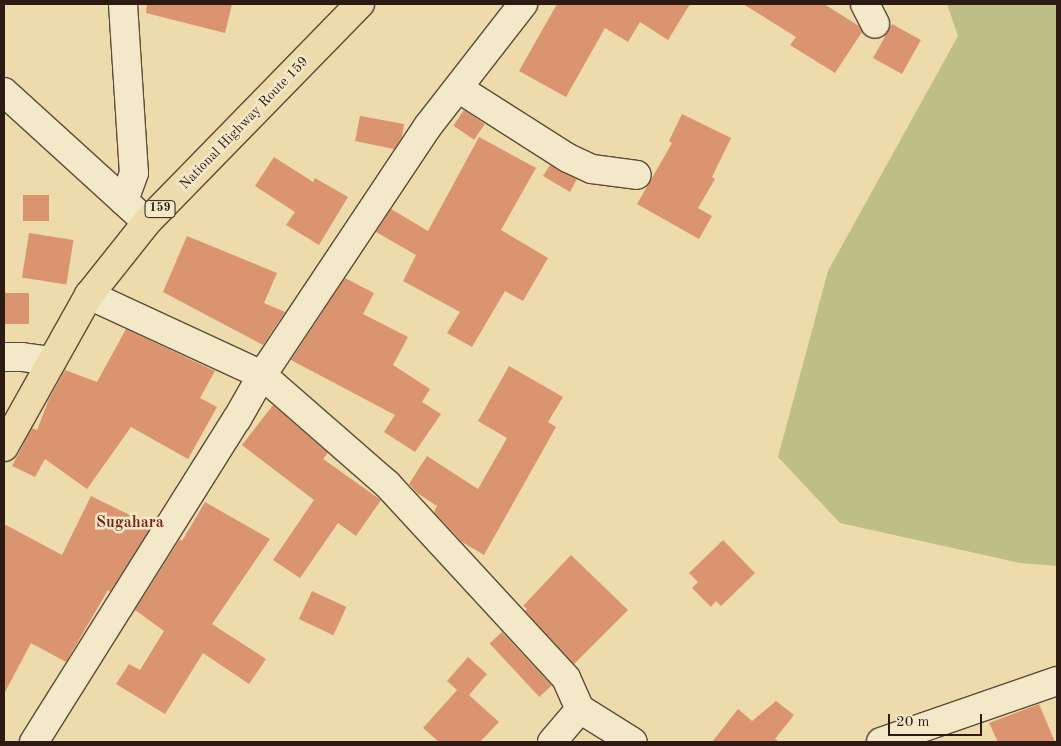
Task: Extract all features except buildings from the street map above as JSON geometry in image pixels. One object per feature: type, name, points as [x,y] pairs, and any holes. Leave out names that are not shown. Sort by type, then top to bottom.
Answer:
[{"type":"highway","name":"National Highway Route 159","points":[[4,447],[89,294],[147,222],[360,4]]},
{"type":"street","points":[[123,4],[134,173],[124,201]]},
{"type":"street","points":[[34,742],[211,461],[262,375],[428,126],[523,4]]},
{"type":"street","points":[[458,88],[568,158],[592,169],[637,176]]},
{"type":"street","points":[[4,92],[147,222]]},
{"type":"street","points":[[89,294],[262,375],[387,484],[566,678],[580,709],[633,742]]},
{"type":"street","points":[[4,358],[22,357],[52,361]]},
{"type":"street","points":[[881,742],[1057,681]]},
{"type":"street","points":[[552,742],[580,709]]},
{"type":"green space","points":[[947,4],[1057,4],[1057,566],[1020,563],[840,523],[778,457],[828,271],[958,36]]},
{"type":"district","name":"Sugahara","points":[[130,523]]}]
